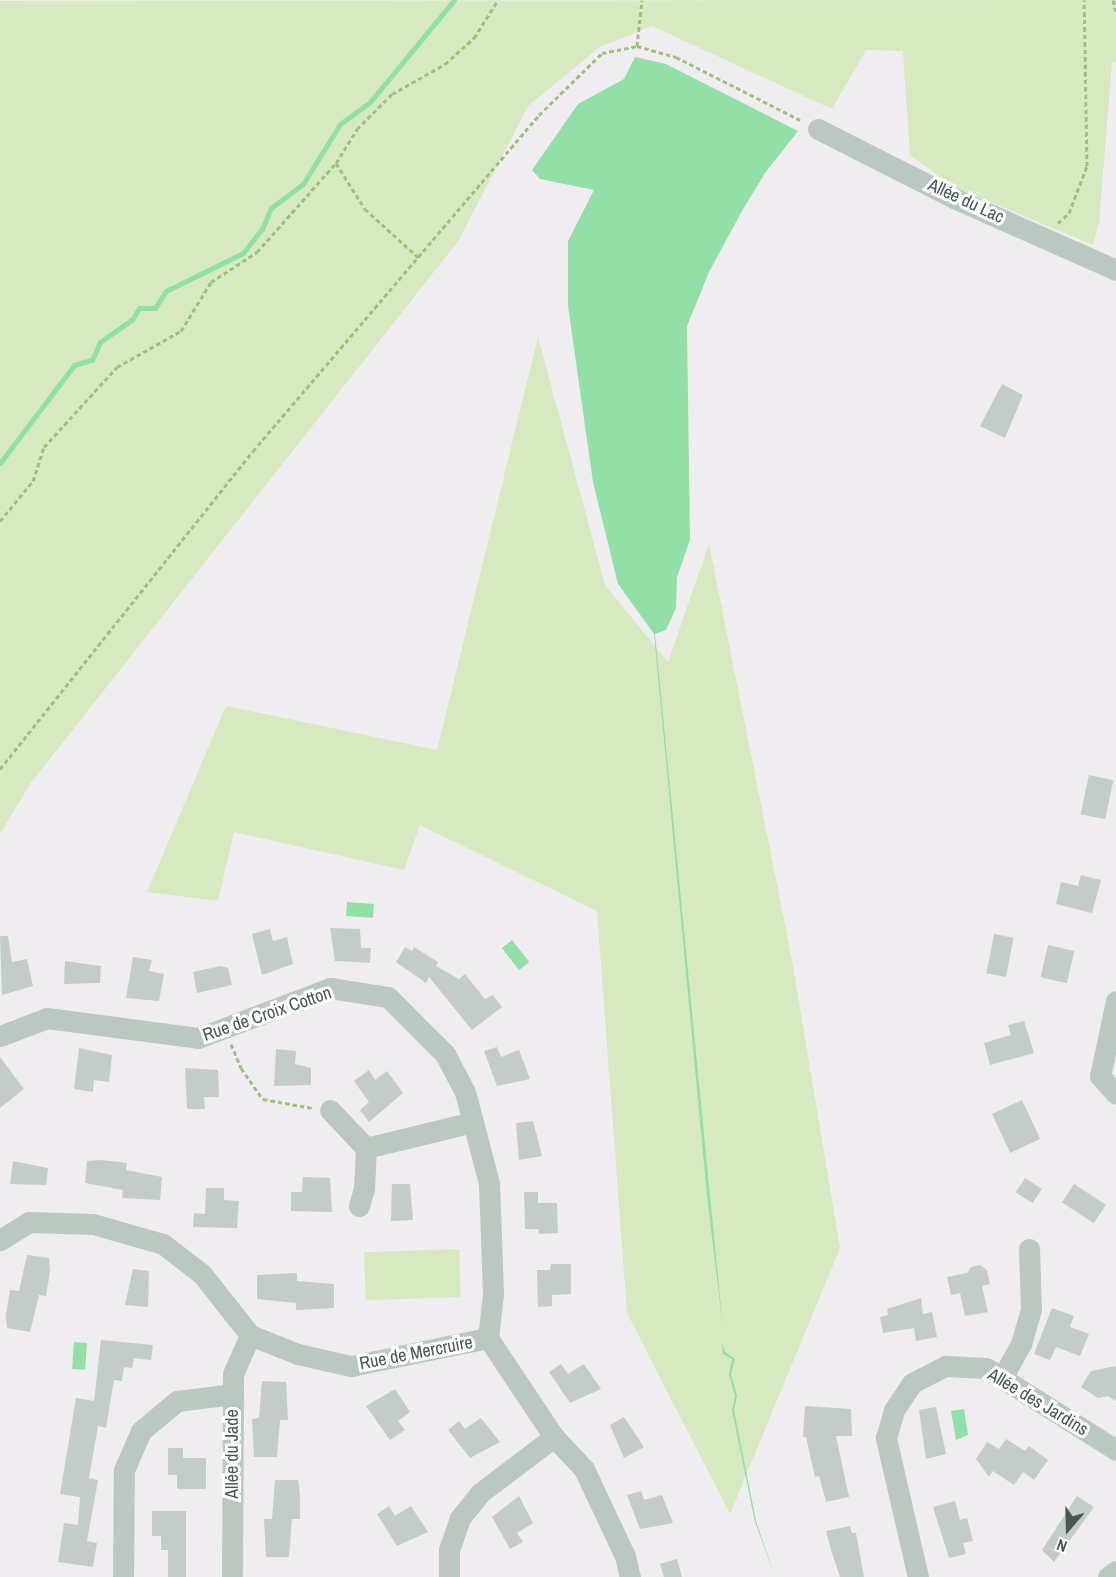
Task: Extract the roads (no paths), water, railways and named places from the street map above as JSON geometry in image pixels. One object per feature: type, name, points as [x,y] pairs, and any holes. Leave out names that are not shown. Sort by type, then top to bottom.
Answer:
[{"type":"street","name":"Allée du Lac","points":[[818,129],[956,199],[1116,270]]},
{"type":"street","name":"Rue de Croix Cotton","points":[[0,1036],[47,1018],[198,1038],[330,988],[388,997],[445,1054],[465,1092],[489,1183],[492,1294],[488,1338]]},
{"type":"street","points":[[1116,1001],[1100,1076],[1116,1094]]},
{"type":"street","points":[[330,1110],[366,1148]]},
{"type":"street","points":[[366,1148],[473,1122]]},
{"type":"street","points":[[359,1206],[366,1148]]},
{"type":"street","points":[[0,1240],[29,1222],[93,1224],[163,1244],[202,1274],[250,1335]]},
{"type":"street","points":[[1002,1377],[1021,1344],[1031,1309],[1029,1249]]},
{"type":"street","name":"Rue de Mercruire","points":[[250,1335],[298,1354],[351,1366],[488,1338]]},
{"type":"street","name":"Allée du Jade","points":[[232,1577],[233,1374],[250,1335]]},
{"type":"street","points":[[488,1338],[554,1437],[584,1469],[625,1556],[630,1577]]},
{"type":"street","name":"Allée des Jardins","points":[[918,1577],[889,1461],[886,1438],[894,1410],[912,1383],[946,1366],[986,1368],[1116,1450]]},
{"type":"street","points":[[123,1577],[124,1470],[141,1431],[177,1401],[233,1394]]},
{"type":"street","points":[[449,1577],[449,1550],[460,1518],[480,1492],[554,1437]]},
{"type":"street","points":[[1108,1577],[1116,1572]]},
{"type":"waterway","points":[[0,463],[74,365],[92,360],[100,342],[132,320],[139,308],[155,308],[166,291],[243,253],[262,229],[271,208],[303,184],[340,124],[370,102],[454,0]]}]
